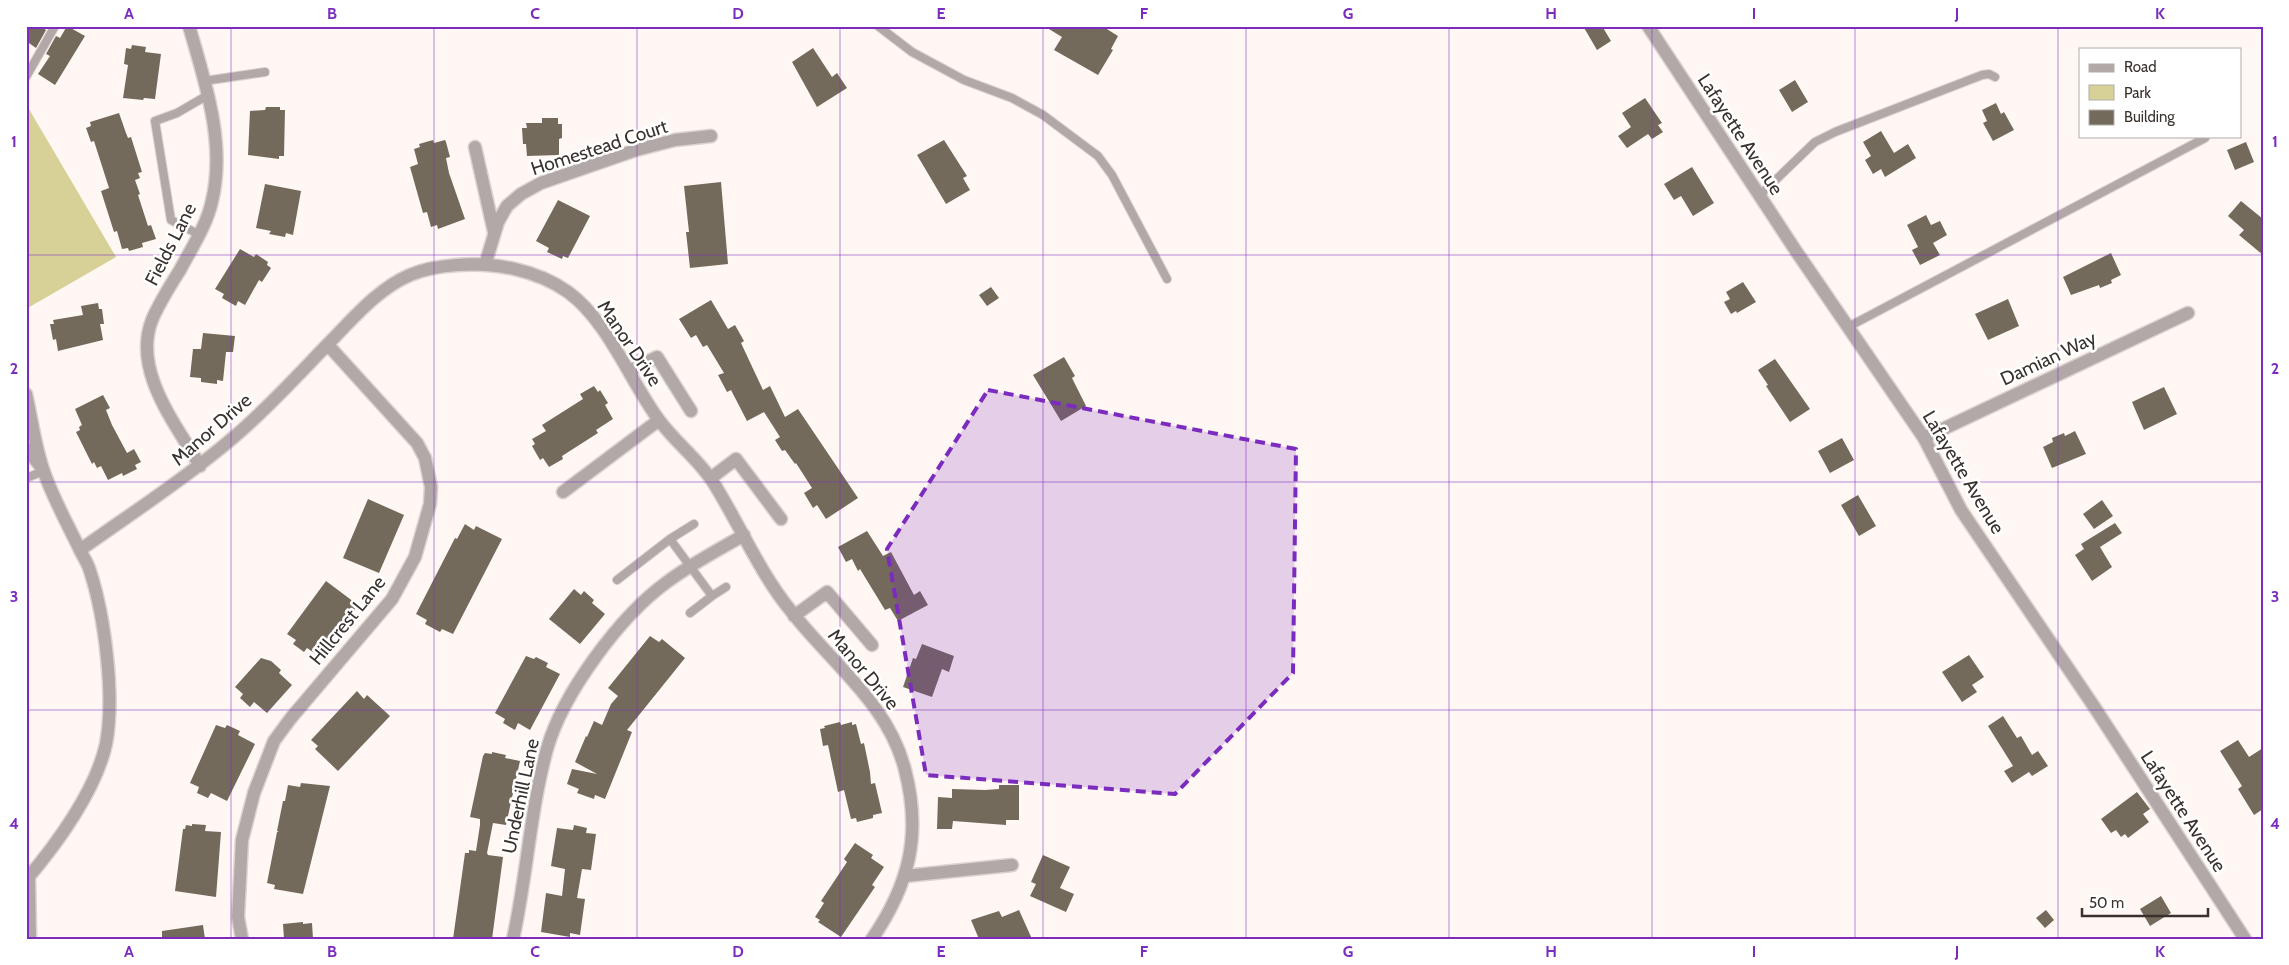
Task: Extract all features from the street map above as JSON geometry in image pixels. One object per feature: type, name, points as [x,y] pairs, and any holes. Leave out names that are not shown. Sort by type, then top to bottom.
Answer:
[{"type":"street","name":"Fields Lane","points":[[189,26],[212,108],[216,177],[212,203],[198,234],[152,320],[147,343],[150,374],[159,397],[200,466]]},
{"type":"street","name":"Lafayette Avenue","points":[[1648,26],[1759,196],[1924,438],[1961,510],[2096,708],[2245,939]]},
{"type":"street","name":"Homestead Court","points":[[485,265],[494,232],[507,206],[521,194],[541,184],[656,144],[711,136]]},
{"type":"street","points":[[475,147],[494,232]]},
{"type":"street","name":"Manor Drive","points":[[80,550],[200,466],[243,429],[358,313],[384,291],[410,275],[457,265],[485,265],[511,267],[555,284],[583,306],[598,326],[629,371],[659,420],[711,478],[771,586],[794,616],[867,697],[886,722],[898,745],[906,772],[912,812],[910,860],[895,902],[872,939]]},
{"type":"street","name":"Damian Way","points":[[1924,438],[2188,313]]},
{"type":"street","name":"Hillcrest Lane","points":[[242,939],[238,918],[242,840],[254,793],[274,741],[291,718],[392,598],[415,557],[430,504],[430,474],[426,458],[417,443],[328,345]]},
{"type":"street","points":[[629,371],[657,357],[691,411]]},
{"type":"street","points":[[26,394],[44,471],[90,570],[101,615],[109,703],[106,744],[95,776],[76,811],[28,878],[30,939]]},
{"type":"street","points":[[563,492],[659,420]]},
{"type":"street","points":[[26,448],[44,471]]},
{"type":"street","points":[[711,478],[736,459],[781,520]]},
{"type":"street","name":"Underhill Lane","points":[[514,939],[537,791],[547,747],[583,673],[639,606],[665,583],[690,566],[744,535]]},
{"type":"street","points":[[794,616],[827,592],[872,645]]},
{"type":"street","points":[[905,876],[1012,865]]},
{"type":"lane","points":[[26,77],[54,26]]},
{"type":"lane","points":[[878,26],[912,52],[964,80],[1012,98],[1044,115],[1098,156],[1112,175],[1167,279]]},
{"type":"lane","points":[[204,81],[265,72]]},
{"type":"lane","points":[[1759,196],[1806,150],[1822,139],[1982,75],[1989,74],[1994,77]]},
{"type":"lane","points":[[198,234],[171,220],[156,121],[177,113],[208,95]]},
{"type":"lane","points":[[1848,327],[2205,138]]},
{"type":"lane","points":[[26,478],[44,471]]},
{"type":"lane","points":[[617,580],[670,539],[694,524]]},
{"type":"lane","points":[[670,539],[712,596]]},
{"type":"lane","points":[[690,613],[726,587]]},
{"type":"highlighted area","points":[[988,390],[1296,449],[1293,673],[1175,794],[926,775],[887,549]]},
{"type":"green space","points":[[26,104],[116,257],[26,309]]},
{"type":"building","points":[[26,26],[40,26],[46,30],[36,48],[26,41]]},
{"type":"building","points":[[67,26],[85,36],[55,85],[38,74],[50,56],[46,54],[56,36],[60,38]]},
{"type":"building","points":[[1044,26],[1102,26],[1118,36],[1111,49],[1113,50],[1098,75],[1054,50],[1062,37]]},
{"type":"building","points":[[1583,26],[1602,26],[1611,41],[1597,50]]},
{"type":"building","points":[[132,45],[146,47],[145,52],[161,54],[155,99],[123,98],[128,65],[124,64],[126,48],[131,49]]},
{"type":"building","points":[[813,48],[832,77],[837,73],[847,88],[817,107],[792,62]]},
{"type":"building","points":[[1795,80],[1808,102],[1792,112],[1779,90]]},
{"type":"building","points":[[1645,98],[1662,123],[1658,125],[1663,132],[1652,139],[1648,134],[1627,148],[1618,136],[1631,127],[1622,113]]},
{"type":"building","points":[[1996,103],[2001,114],[2004,112],[2014,130],[1993,141],[1983,123],[1987,121],[1982,110]]},
{"type":"building","points":[[266,107],[280,107],[280,110],[285,110],[284,156],[279,156],[279,159],[248,155],[250,111],[265,110]]},
{"type":"building","points":[[119,113],[128,138],[131,137],[142,172],[138,173],[140,178],[135,180],[140,194],[138,195],[148,226],[151,225],[156,239],[142,243],[143,247],[129,251],[128,248],[122,249],[117,231],[114,232],[101,191],[109,188],[94,141],[91,142],[86,128],[91,126],[90,122]]},
{"type":"building","points":[[542,118],[558,118],[558,124],[562,124],[562,138],[559,139],[559,155],[527,156],[526,144],[523,144],[522,128],[527,128],[526,123],[542,123]]},
{"type":"building","points":[[1881,131],[1894,153],[1908,144],[1916,158],[1885,177],[1881,169],[1873,174],[1865,160],[1871,156],[1863,142]]},
{"type":"building","points":[[433,140],[434,143],[445,140],[446,142],[450,157],[446,158],[449,173],[465,219],[438,229],[437,225],[431,227],[427,212],[423,213],[410,167],[418,164],[414,149],[420,147],[419,144]]},
{"type":"building","points":[[944,140],[967,176],[963,178],[970,190],[946,204],[917,155]]},
{"type":"building","points":[[2246,142],[2254,162],[2235,170],[2227,150]]},
{"type":"building","points":[[1692,167],[1714,203],[1693,216],[1681,196],[1674,200],[1664,184]]},
{"type":"building","points":[[721,182],[728,264],[690,268],[686,232],[689,232],[684,186]]},
{"type":"building","points":[[265,184],[301,191],[293,235],[286,233],[285,237],[269,234],[271,231],[256,228]]},
{"type":"building","points":[[558,200],[590,216],[568,258],[563,256],[562,259],[547,252],[549,248],[536,241]]},
{"type":"building","points":[[2241,201],[2263,219],[2263,255],[2239,235],[2244,230],[2228,216]]},
{"type":"building","points":[[1926,215],[1931,225],[1940,221],[1947,235],[1933,243],[1940,255],[1920,265],[1912,250],[1918,247],[1907,225]]},
{"type":"building","points":[[240,249],[254,257],[256,254],[268,262],[267,265],[271,268],[262,282],[259,280],[245,305],[238,301],[236,306],[222,298],[224,294],[215,289]]},
{"type":"building","points":[[2111,253],[2121,275],[2111,280],[2112,283],[2100,288],[2099,285],[2071,295],[2063,277]]},
{"type":"building","points":[[1743,282],[1756,302],[1737,313],[1736,311],[1731,314],[1724,302],[1730,299],[1726,292]]},
{"type":"building","points":[[991,287],[999,298],[987,306],[979,295]]},
{"type":"building","points":[[2008,299],[2019,326],[1988,340],[1975,314]]},
{"type":"building","points":[[711,300],[728,329],[735,325],[744,341],[741,343],[763,390],[770,386],[785,417],[798,409],[858,498],[826,519],[817,505],[813,508],[804,493],[812,488],[796,463],[785,450],[782,451],[775,440],[780,437],[764,412],[747,421],[731,390],[727,392],[718,375],[724,373],[707,345],[703,347],[696,335],[691,338],[679,319]]},
{"type":"building","points":[[98,303],[99,309],[102,309],[104,324],[100,324],[103,340],[58,351],[56,339],[53,340],[50,324],[54,324],[53,320],[83,315],[81,306]]},
{"type":"building","points":[[203,333],[235,336],[233,352],[226,352],[223,381],[217,380],[217,384],[201,382],[201,378],[190,377],[193,349],[201,349]]},
{"type":"building","points":[[1064,357],[1075,376],[1072,378],[1086,406],[1061,421],[1033,375]]},
{"type":"building","points":[[1775,359],[1810,409],[1790,422],[1766,386],[1768,385],[1758,370]]},
{"type":"building","points":[[594,386],[598,392],[600,390],[608,403],[605,405],[613,419],[596,430],[598,433],[562,456],[563,459],[549,467],[543,458],[540,460],[532,446],[535,444],[532,439],[546,431],[542,425],[583,399],[580,394]]},
{"type":"building","points":[[2164,387],[2177,414],[2144,430],[2132,402]]},
{"type":"building","points":[[103,395],[110,408],[106,410],[112,425],[127,453],[134,449],[141,462],[135,465],[137,469],[123,476],[122,473],[108,480],[101,466],[97,468],[94,462],[92,464],[76,432],[80,430],[79,427],[82,425],[75,409]]},
{"type":"building","points":[[2075,431],[2086,454],[2052,468],[2043,447],[2053,442],[2052,438],[2064,433],[2065,436]]},
{"type":"building","points":[[1842,438],[1854,460],[1830,473],[1818,451]]},
{"type":"building","points":[[1858,495],[1876,526],[1859,536],[1841,505]]},
{"type":"building","points":[[368,499],[404,515],[379,573],[343,558]]},
{"type":"building","points":[[2102,500],[2113,516],[2094,529],[2083,514]]},
{"type":"building","points":[[2115,523],[2122,533],[2100,547],[2112,567],[2092,581],[2075,555],[2084,549],[2081,544]]},
{"type":"building","points":[[465,524],[474,530],[476,526],[502,539],[453,634],[442,629],[440,632],[425,624],[427,620],[416,614],[455,538],[457,539]]},
{"type":"building","points":[[867,531],[883,556],[891,552],[914,595],[920,591],[928,605],[898,621],[890,608],[885,610],[860,569],[858,571],[852,559],[846,562],[838,547]]},
{"type":"building","points":[[326,581],[358,605],[320,657],[307,648],[304,652],[293,644],[296,640],[287,634]]},
{"type":"building","points":[[574,589],[581,595],[584,591],[594,600],[592,603],[605,614],[580,644],[549,619]]},
{"type":"building","points":[[650,636],[659,642],[662,639],[685,658],[627,730],[632,732],[605,799],[595,795],[594,799],[577,793],[579,789],[567,784],[572,769],[597,774],[575,762],[594,721],[602,725],[611,704],[618,696],[608,688]]},
{"type":"building","points":[[922,644],[954,656],[949,672],[942,669],[932,697],[903,687],[913,658],[916,659]]},
{"type":"building","points":[[1969,655],[1984,677],[1972,685],[1977,692],[1962,702],[1942,672]]},
{"type":"building","points":[[526,656],[534,659],[536,657],[548,663],[546,667],[560,674],[530,730],[518,723],[515,730],[503,723],[505,719],[495,713]]},
{"type":"building","points":[[261,658],[271,661],[281,670],[279,673],[292,685],[267,713],[254,702],[250,707],[240,698],[243,694],[235,687]]},
{"type":"building","points":[[357,691],[364,699],[367,695],[390,716],[338,771],[315,749],[318,746],[311,740]]},
{"type":"building","points":[[2003,716],[2017,738],[2021,736],[2032,755],[2038,751],[2048,766],[2032,776],[2029,772],[2012,783],[2004,771],[2013,766],[1988,726]]},
{"type":"building","points":[[840,722],[841,725],[852,722],[852,725],[856,724],[861,744],[864,743],[871,784],[875,783],[882,813],[873,815],[873,818],[857,822],[856,818],[851,819],[844,790],[838,792],[828,745],[823,746],[820,729],[825,728],[824,726]]},
{"type":"building","points":[[216,725],[225,728],[227,725],[240,731],[238,735],[255,744],[227,801],[211,793],[208,798],[197,793],[199,787],[190,783]]},
{"type":"building","points":[[2238,740],[2249,757],[2263,748],[2263,809],[2254,815],[2238,789],[2242,786],[2220,751]]},
{"type":"building","points":[[492,752],[506,755],[505,758],[520,761],[506,825],[493,823],[487,853],[488,855],[503,857],[492,939],[453,939],[465,853],[469,853],[469,850],[476,851],[480,825],[480,819],[470,817],[483,756],[485,753],[492,754]]},
{"type":"building","points":[[301,783],[330,786],[303,894],[274,889],[275,885],[267,883],[277,832],[279,832],[277,831],[283,801],[285,801],[288,785],[300,787]]},
{"type":"building","points":[[999,785],[1019,785],[1019,820],[1006,820],[1006,825],[953,821],[952,829],[937,829],[938,797],[952,798],[952,789],[999,789]]},
{"type":"building","points":[[2137,792],[2150,809],[2143,814],[2149,822],[2128,838],[2125,834],[2121,837],[2116,830],[2111,833],[2101,819]]},
{"type":"building","points":[[192,824],[206,825],[205,831],[221,832],[216,897],[175,891],[183,829],[185,829],[186,825],[192,826]]},
{"type":"building","points":[[574,825],[587,828],[586,833],[596,834],[591,870],[582,869],[577,898],[585,899],[580,935],[570,933],[570,937],[541,932],[546,893],[562,896],[565,869],[551,866],[557,828],[573,830]]},
{"type":"building","points":[[855,843],[873,855],[871,858],[884,867],[872,885],[875,887],[841,937],[818,922],[820,920],[815,917],[824,903],[821,901],[847,862],[844,859]]},
{"type":"building","points":[[1043,855],[1070,867],[1060,888],[1074,894],[1066,912],[1030,896],[1036,884],[1031,882]]},
{"type":"building","points":[[2161,896],[2171,913],[2150,926],[2140,909]]},
{"type":"building","points":[[1019,910],[1032,939],[979,939],[971,920],[999,911],[1002,917]]},
{"type":"building","points":[[2046,910],[2054,920],[2045,928],[2036,918]]},
{"type":"building","points":[[303,922],[303,924],[312,923],[313,939],[284,939],[283,924]]},
{"type":"building","points":[[203,925],[205,939],[162,939],[162,931]]}]
